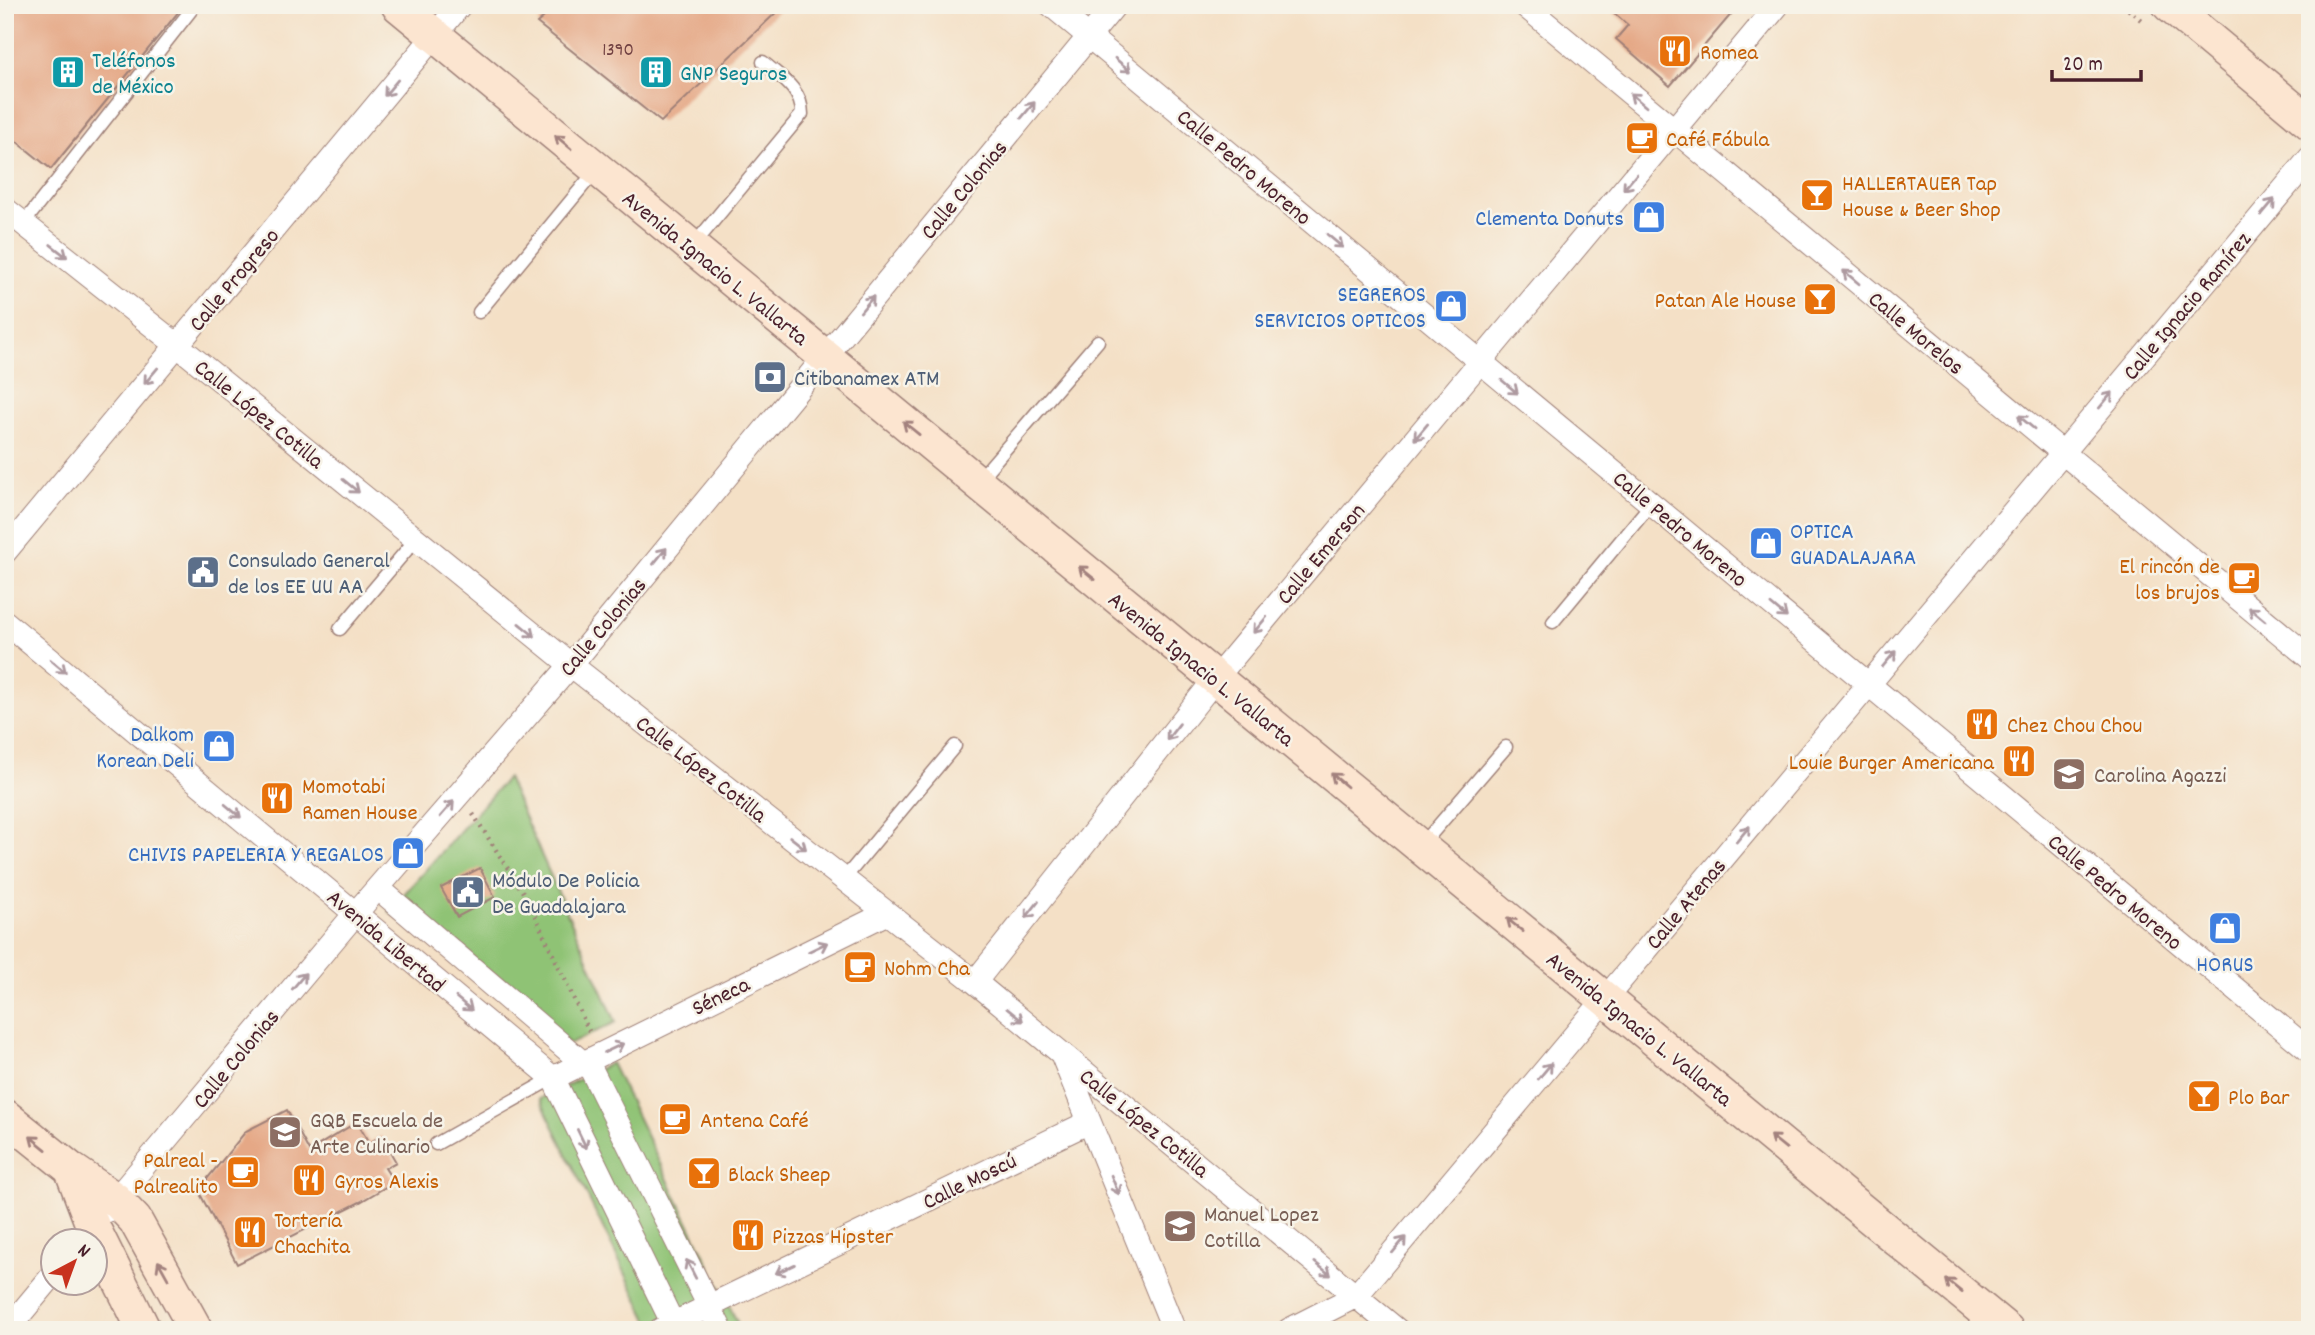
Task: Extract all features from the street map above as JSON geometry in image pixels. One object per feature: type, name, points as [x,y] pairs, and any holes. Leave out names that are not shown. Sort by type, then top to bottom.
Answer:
[{"type":"main road","name":"Avenida Ignacio L. Vallarta","points":[[398,5],[2007,1330]]},
{"type":"main road","points":[[2169,5],[2310,123]]},
{"type":"main road","points":[[5,1116],[71,1169],[115,1199],[135,1220],[196,1330]]},
{"type":"main road","points":[[71,1169],[86,1226]]},
{"type":"main road","points":[[108,1268],[144,1330]]},
{"type":"street","name":"Calle Progreso","points":[[5,552],[460,5]]},
{"type":"street","name":"Calle Pedro Moreno","points":[[1051,5],[2310,1051]]},
{"type":"street","name":"Calle Colonias","points":[[94,1226],[355,914],[571,665],[1115,5]]},
{"type":"street","name":"Calle Morelos","points":[[1524,5],[2310,658]]},
{"type":"street","name":"Calle Emerson","points":[[975,982],[1216,678],[1777,5]]},
{"type":"street","name":"Calle Ignacio Ramírez","points":[[2063,453],[2310,158]]},
{"type":"street","name":"Calle López Cotilla","points":[[5,209],[571,665],[975,982],[1397,1330]]},
{"type":"street","name":"Calle Atenas","points":[[1289,1330],[1356,1296],[2063,453]]},
{"type":"street","name":"Avenida Libertad","points":[[5,622],[552,1078],[669,1328]]},
{"type":"street","points":[[378,888],[590,1060],[721,1330]]},
{"type":"street","name":"Séneca","points":[[552,1078],[887,913]]},
{"type":"street","points":[[1061,1053],[1174,1330]]},
{"type":"street","name":"Calle Moscú","points":[[669,1328],[1089,1122]]},
{"type":"street","points":[[7,1330],[38,1293]]},
{"type":"lane","points":[[23,224],[195,5]]},
{"type":"lane","points":[[692,247],[802,114],[802,101],[795,90],[763,62]]},
{"type":"lane","points":[[480,312],[597,169]]},
{"type":"lane","points":[[977,482],[1098,341]]},
{"type":"lane","points":[[1553,622],[1651,504]]},
{"type":"lane","points":[[341,629],[416,539]]},
{"type":"lane","points":[[844,879],[955,746]]},
{"type":"lane","points":[[1420,847],[1506,747]]},
{"type":"lane","points":[[436,1144],[552,1078]]},
{"type":"path","points":[[457,797],[474,815],[526,897],[590,1060]]},
{"type":"green space","points":[[507,778],[616,1022],[570,1044],[389,911]]},
{"type":"green space","points":[[611,1063],[741,1330],[653,1330],[540,1099]]},
{"type":"building","name":"Teléfonos de México","points":[[5,5],[184,5],[51,169],[5,132]]},
{"type":"building","name":"GNP Seguros","points":[[558,5],[784,5],[661,122],[537,23]]},
{"type":"building","points":[[1605,5],[1739,5],[1670,86],[1616,39],[1628,25]]},
{"type":"building","name":"Módulo De Policia De Guadalajara","points":[[480,868],[495,897],[457,917],[441,888]]},
{"type":"building","points":[[287,1110],[309,1151],[357,1122],[369,1143],[381,1136],[396,1162],[385,1168],[394,1182],[237,1264],[198,1190],[246,1131]]},
{"type":"place","name":"Romea","points":[[1675,51]]},
{"type":"place","name":"Teléfonos de México","points":[[68,72]]},
{"type":"place","name":"GNP Seguros","points":[[656,72]]},
{"type":"place","name":"Café Fábula","points":[[1642,138]]},
{"type":"place","name":"HALLERTAUER Tap House & Beer Shop","points":[[1817,195]]},
{"type":"place","name":"Clementa Donuts","points":[[1649,217]]},
{"type":"place","name":"Patan Ale House","points":[[1820,299]]},
{"type":"place","name":"SEGREROS SERVICIOS OPTICOS","points":[[1451,306]]},
{"type":"place","name":"Citibanamex ATM","points":[[770,377]]},
{"type":"place","name":"OPTICA GUADALAJARA","points":[[1766,543]]},
{"type":"place","name":"Consulado General de los EE UU AA","points":[[203,572]]},
{"type":"place","name":"El rincón de los brujos","points":[[2244,578]]},
{"type":"place","name":"Chez Chou Chou","points":[[1982,724]]},
{"type":"place","name":"Dalkom Korean Deli","points":[[219,746]]},
{"type":"place","name":"Louie Burger Americana","points":[[2019,761]]},
{"type":"place","name":"Carolina Agazzi","points":[[2069,774]]},
{"type":"place","name":"Momotabi Ramen House","points":[[277,798]]},
{"type":"place","name":"CHIVIS PAPELERIA Y REGALOS","points":[[408,853]]},
{"type":"place","name":"Módulo De Policia De Guadalajara","points":[[468,892]]},
{"type":"place","name":"HORUS","points":[[2225,928]]},
{"type":"place","name":"Nohm Cha","points":[[860,967]]},
{"type":"place","name":"Plo Bar","points":[[2204,1096]]},
{"type":"place","name":"Antena Café","points":[[675,1119]]},
{"type":"place","name":"GQB Escuela de Arte Culinario","points":[[285,1132]]},
{"type":"place","name":"Palreal - Palrealito","points":[[243,1172]]},
{"type":"place","name":"Black Sheep","points":[[704,1173]]},
{"type":"place","name":"Gyros Alexis","points":[[309,1180]]},
{"type":"place","name":"Manuel Lopez Cotilla","points":[[1180,1226]]},
{"type":"place","name":"Tortería Chachita","points":[[250,1232]]},
{"type":"place","name":"Pizzas Hipster","points":[[748,1235]]}]
